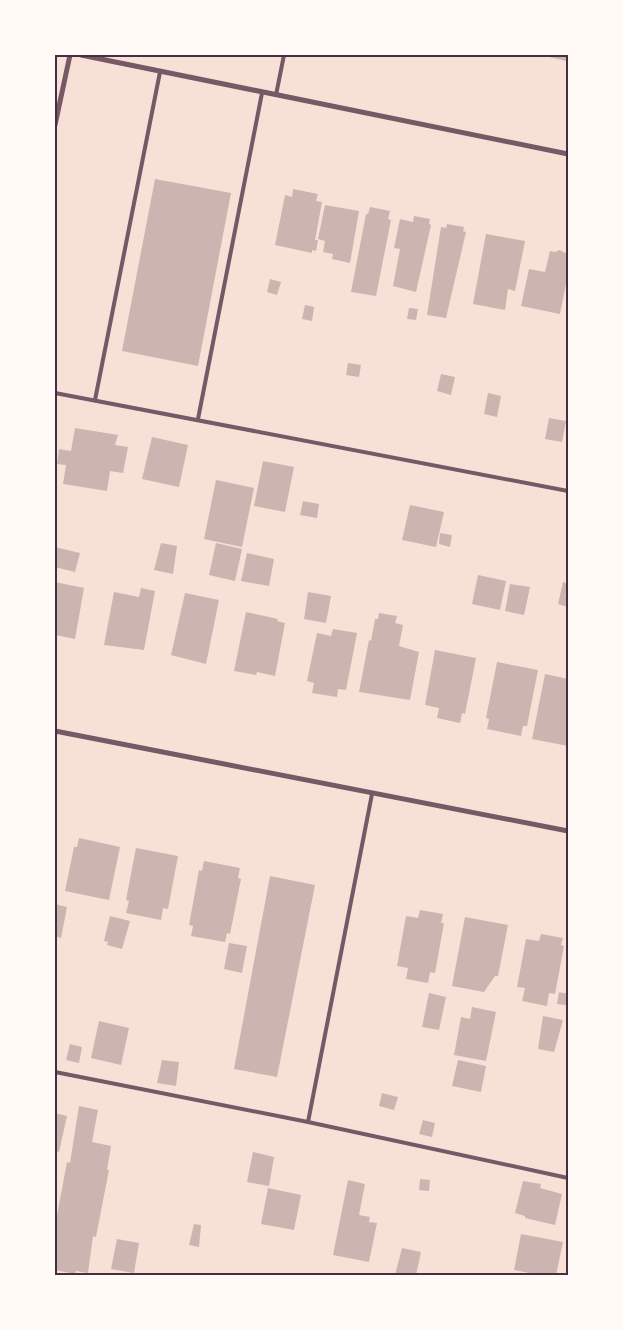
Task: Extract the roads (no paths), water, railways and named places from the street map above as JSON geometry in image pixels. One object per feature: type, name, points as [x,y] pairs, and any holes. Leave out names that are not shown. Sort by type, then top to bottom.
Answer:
[{"type":"street","points":[[55,125],[70,55]]},
{"type":"street","points":[[81,55],[568,154]]},
{"type":"street","points":[[55,731],[568,831]]},
{"type":"lane","points":[[276,95],[284,55]]},
{"type":"lane","points":[[95,400],[160,72]]},
{"type":"lane","points":[[198,419],[262,93]]},
{"type":"lane","points":[[55,392],[568,491]]},
{"type":"lane","points":[[308,1122],[372,794]]},
{"type":"lane","points":[[55,1072],[308,1122],[568,1178]]}]
